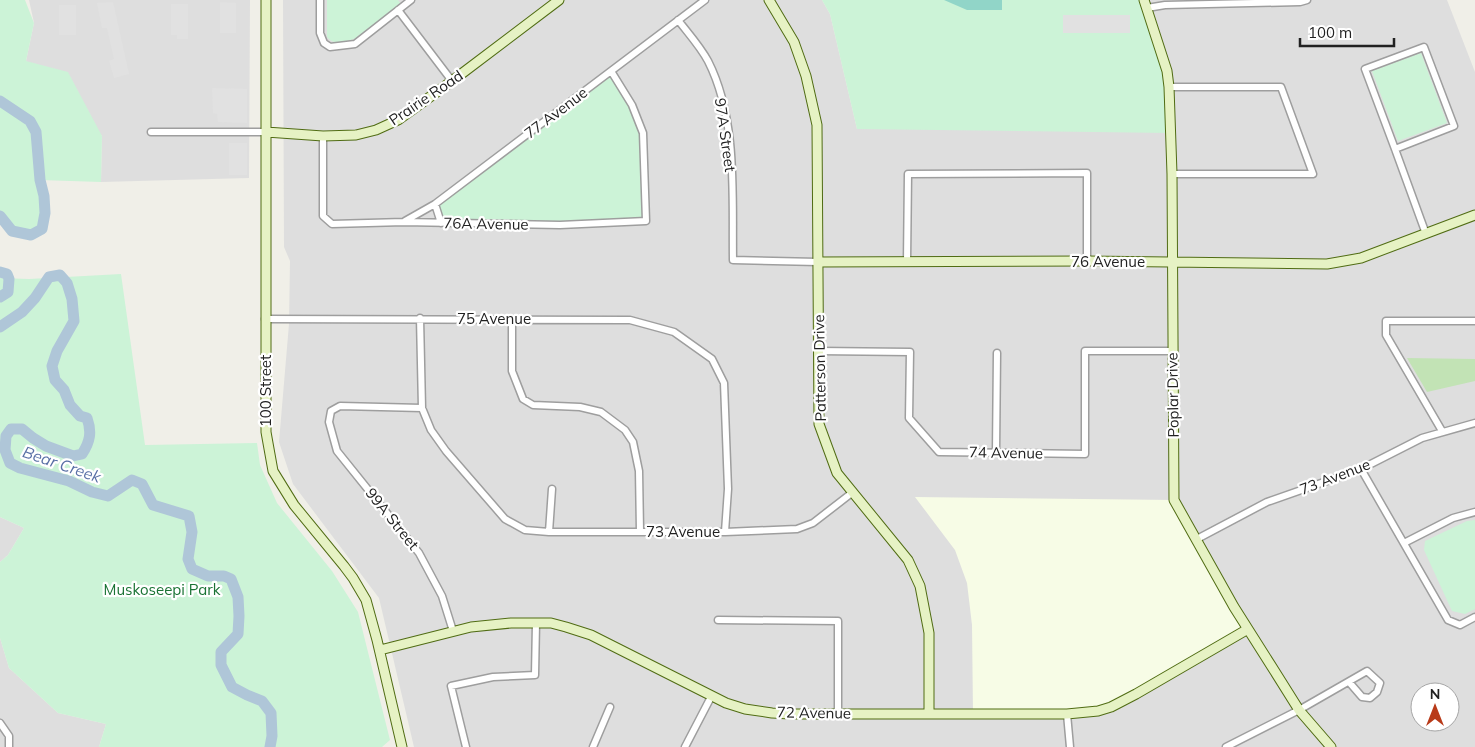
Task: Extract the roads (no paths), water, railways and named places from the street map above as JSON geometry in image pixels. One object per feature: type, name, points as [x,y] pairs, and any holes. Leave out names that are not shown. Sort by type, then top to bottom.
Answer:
[{"type":"street","name":"100 Street","points":[[266,0],[266,432],[273,471],[294,505],[344,566],[369,608],[402,747]]},
{"type":"street","points":[[320,0],[320,33],[324,44],[330,47],[355,44],[411,0]]},
{"type":"street","name":"Prairie Road","points":[[151,132],[266,132],[323,136],[356,135],[376,130],[398,120],[559,0]]},
{"type":"street","name":"77 Avenue","points":[[404,222],[435,204],[705,0]]},
{"type":"street","name":"Patterson Drive","points":[[769,0],[794,42],[806,76],[817,125],[819,424],[837,473],[908,560],[920,586],[929,633],[930,714]]},
{"type":"street","points":[[1145,4],[1300,2],[1307,0]]},
{"type":"street","name":"Poplar Drive","points":[[1145,4],[1167,71],[1169,87],[1172,174],[1174,500],[1234,607],[1299,710],[1331,747]]},
{"type":"street","points":[[398,10],[452,81]]},
{"type":"street","name":"97A Street","points":[[678,20],[707,60],[722,99],[731,153],[733,260]]},
{"type":"street","points":[[1395,149],[1454,126],[1424,47],[1365,69],[1426,234]]},
{"type":"street","name":"76A Avenue","points":[[323,136],[323,216],[332,224],[404,222],[560,225],[646,221],[643,133],[632,105],[611,71]]},
{"type":"street","points":[[1169,87],[1282,87],[1313,174],[1172,174]]},
{"type":"street","points":[[907,262],[908,174],[1087,173],[1087,261]]},
{"type":"street","points":[[435,204],[441,223]]},
{"type":"street","name":"76 Avenue","points":[[733,260],[1327,264],[1361,258],[1475,215]]},
{"type":"street","points":[[420,318],[422,408]]},
{"type":"street","name":"75 Avenue","points":[[265,319],[630,320],[674,332],[712,359],[724,383],[728,489],[725,532]]},
{"type":"street","points":[[512,319],[512,371],[522,399],[533,405],[580,407],[601,412],[625,430],[633,442],[639,471],[640,531]]},
{"type":"street","points":[[1442,431],[1386,335],[1386,321],[1475,321]]},
{"type":"street","name":"74 Avenue","points":[[818,351],[910,352],[909,418],[940,452],[1084,454],[1085,351],[1172,351]]},
{"type":"street","points":[[996,452],[997,352]]},
{"type":"street","name":"99A Street","points":[[422,408],[340,406],[331,411],[329,422],[337,451],[419,553],[442,596],[453,631]]},
{"type":"street","name":"73 Avenue","points":[[422,408],[431,430],[446,451],[505,519],[525,530],[549,532],[725,532],[797,529],[814,523],[853,492]]},
{"type":"street","name":"73 Avenue","points":[[1197,539],[1266,502],[1361,469],[1422,438],[1475,423]]},
{"type":"street","points":[[1361,469],[1448,620],[1460,625],[1475,616]]},
{"type":"street","points":[[549,532],[552,489]]},
{"type":"street","points":[[1404,543],[1453,518],[1475,512]]},
{"type":"street","points":[[718,620],[838,621],[838,714]]},
{"type":"street","points":[[466,747],[451,686],[493,677],[535,675],[536,623]]},
{"type":"street","name":"72 Avenue","points":[[380,650],[453,631],[488,625],[551,623],[580,631],[711,697],[736,706],[759,711],[790,714],[1067,714],[1098,711],[1111,707],[1248,629]]},
{"type":"street","points":[[1226,747],[1299,710],[1368,671],[1380,683],[1377,692],[1370,698],[1362,697],[1349,682]]},
{"type":"street","points":[[685,747],[711,697]]},
{"type":"street","points":[[593,747],[610,707]]},
{"type":"street","points":[[1067,714],[1070,747]]},
{"type":"street","points":[[0,723],[9,736],[9,747]]},
{"type":"waterway","name":"Bear Creek","points":[[0,101],[30,121],[36,132],[45,213],[42,229],[31,235],[12,231],[0,216]]},
{"type":"waterway","name":"Bear Creek","points":[[0,272],[7,274],[9,279],[8,292],[0,297]]},
{"type":"waterway","name":"Bear Creek","points":[[0,327],[22,312],[35,298],[49,277],[60,275],[67,283],[72,299],[74,321],[57,351],[52,366],[55,380],[64,390],[70,405],[80,416],[87,418],[90,432],[87,445],[82,454],[73,456],[46,446],[22,429],[11,429],[6,436],[5,450],[10,463],[20,468],[69,481],[92,492],[108,496],[132,480],[142,484],[153,505],[189,516],[192,532],[188,559],[192,569],[208,576],[224,576],[231,579],[238,597],[238,634],[221,652],[221,665],[232,687],[262,701],[271,713],[272,736],[270,747]]},
{"type":"park label","name":"Muskoseepi Park","points":[[162,590]]}]
